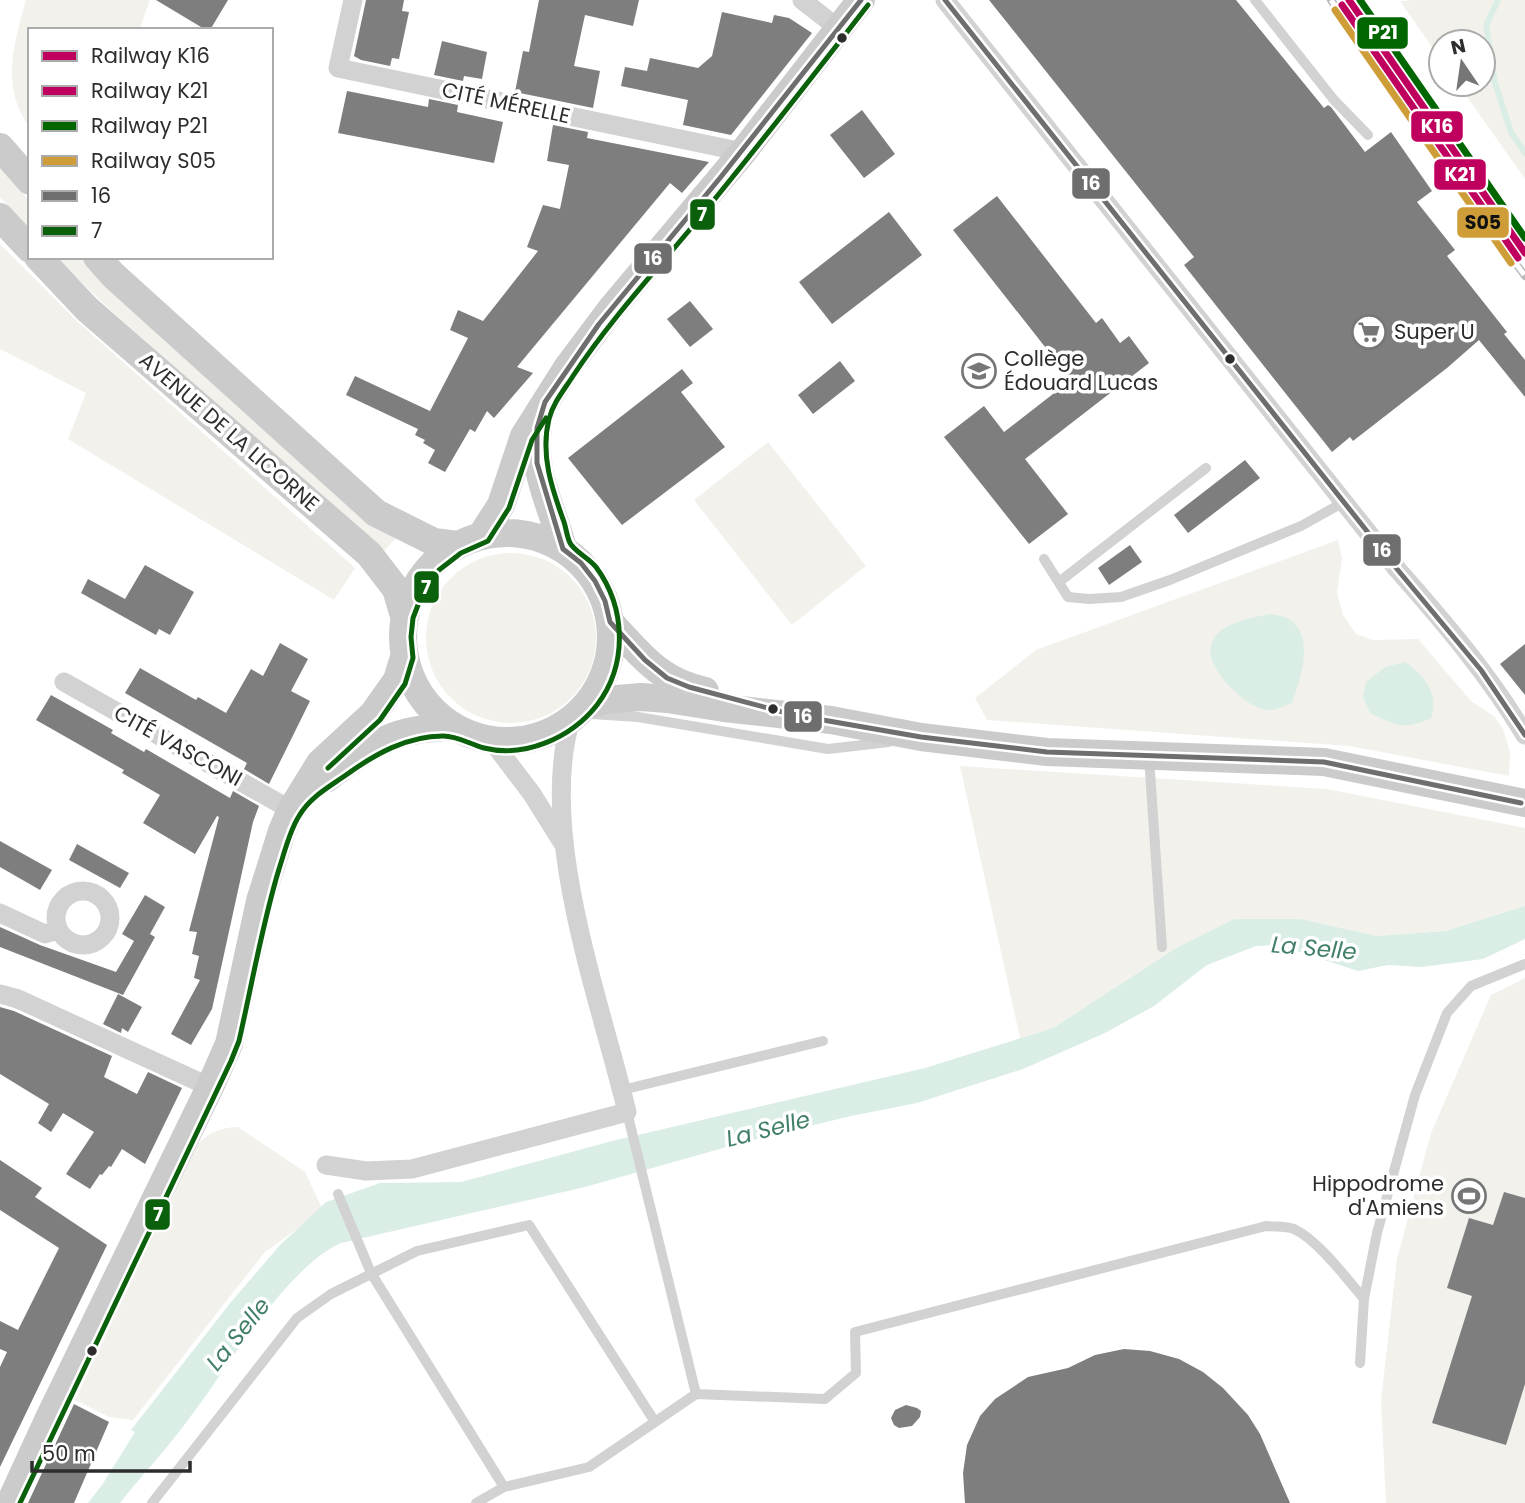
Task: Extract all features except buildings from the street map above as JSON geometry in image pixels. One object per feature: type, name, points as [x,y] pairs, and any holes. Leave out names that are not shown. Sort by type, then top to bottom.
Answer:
[{"type":"main road","points":[[452,727],[421,697],[410,678],[404,657],[404,616],[415,588],[433,564],[469,541],[501,505],[524,436],[567,368],[612,308],[743,152],[861,0]]},
{"type":"main road","points":[[0,147],[28,179]]},
{"type":"main road","points":[[0,217],[28,247]]},
{"type":"main road","name":"AVENUE DE LA LICORNE","points":[[40,259],[87,309],[369,554],[396,589],[404,616]]},
{"type":"main road","name":"AVENUE DE LA LICORNE","points":[[99,259],[113,275],[376,513],[435,542],[469,541]]},
{"type":"main road","points":[[541,410],[535,442],[537,464],[549,510],[564,549]]},
{"type":"main road","points":[[469,541],[509,533],[537,537],[564,549],[581,563],[595,581],[605,601],[610,622],[611,645],[607,667],[598,688],[578,713]]},
{"type":"main road","points":[[610,622],[645,660],[667,678],[689,687],[794,715]]},
{"type":"main road","points":[[10,1503],[229,1044],[260,901],[282,831],[320,763],[373,714],[397,680],[404,657]]},
{"type":"main road","points":[[296,803],[367,748],[391,736],[427,727],[452,727],[491,740],[534,738],[553,731],[578,713],[605,700],[641,697],[794,715],[921,737],[1047,752],[1324,762],[1524,796]]},
{"type":"street","name":"CITÉ MÉRELLE","points":[[353,0],[338,68],[743,152]]},
{"type":"street","points":[[802,0],[839,29]]},
{"type":"street","points":[[945,0],[1344,502],[1454,636],[1509,708],[1525,735]]},
{"type":"street","name":"CITÉ VASCONI","points":[[64,681],[296,803]]},
{"type":"street","points":[[326,1165],[366,1171],[412,1169],[629,1121],[584,944],[563,843],[564,742],[578,713]]},
{"type":"street","points":[[491,740],[533,794],[563,843]]},
{"type":"street","points":[[0,913],[45,934],[58,930]]},
{"type":"street","points":[[0,994],[18,999],[210,1087]]},
{"type":"lane","points":[[1255,0],[1334,100],[1368,135]]},
{"type":"lane","points":[[1059,583],[1206,468]]},
{"type":"lane","points":[[1044,559],[1068,597],[1121,597],[1170,580],[1301,526],[1344,502]]},
{"type":"lane","points":[[578,713],[638,717],[828,748],[921,737]]},
{"type":"lane","points":[[1149,756],[1162,947]]},
{"type":"lane","points":[[1360,1363],[1364,1299],[1377,1233],[1415,1095],[1447,1013],[1471,986],[1525,964]]},
{"type":"lane","points":[[622,1090],[823,1041]]},
{"type":"lane","points":[[629,1121],[696,1394]]},
{"type":"lane","points":[[338,1194],[371,1273],[504,1487]]},
{"type":"lane","points":[[152,1503],[297,1318],[331,1294],[417,1251],[529,1225],[655,1422]]},
{"type":"lane","points":[[476,1503],[504,1487],[589,1467],[696,1394],[825,1399],[856,1373],[855,1332],[1266,1226],[1293,1229],[1299,1233],[1327,1254],[1364,1299]]},
{"type":"shaded area","points":[[26,0],[150,0],[140,28],[28,28],[28,124],[15,97],[12,81],[17,33]]},
{"type":"shaded area","points":[[1525,0],[1525,179],[1468,98],[1497,98],[1497,28],[1427,28],[1427,40],[1400,1]]},
{"type":"shaded area","points":[[0,169],[28,199],[28,227],[0,197]]},
{"type":"shaded area","points":[[0,244],[78,322],[355,568],[334,600],[68,439],[86,393],[0,349]]},
{"type":"shaded area","points":[[58,259],[83,259],[108,286],[396,538],[384,551],[106,306]]},
{"type":"shaded area","points":[[768,442],[866,566],[792,625],[694,500]]},
{"type":"shaded area","points":[[1338,540],[1342,558],[1337,593],[1343,615],[1356,634],[1373,640],[1418,639],[1471,701],[1494,716],[1503,729],[1510,752],[1509,776],[1349,746],[987,720],[975,698],[1036,650]]},
{"type":"shaded area","points":[[511,553],[544,559],[571,578],[590,605],[596,638],[590,671],[571,698],[544,717],[511,723],[478,717],[451,698],[432,671],[426,638],[432,605],[451,578],[478,559]]},
{"type":"shaded area","points":[[960,766],[1327,789],[1525,828],[1525,906],[1445,931],[1377,936],[1301,919],[1234,919],[1176,948],[1053,1028],[1020,1038]]},
{"type":"shaded area","name":"Hippodrome d'Amiens","points":[[1525,978],[1525,1503],[1386,1503],[1381,1401],[1397,1259],[1431,1133],[1491,995]]},
{"type":"shaded area","points":[[238,1127],[305,1172],[323,1210],[265,1252],[133,1420],[109,1417],[75,1400],[183,1166],[204,1138],[211,1133]]},
{"type":"water","points":[[1271,614],[1287,618],[1296,625],[1302,635],[1304,658],[1292,703],[1266,710],[1251,704],[1230,687],[1217,671],[1211,657],[1211,645],[1225,628]]},
{"type":"water","points":[[1405,662],[1424,679],[1432,693],[1433,709],[1431,718],[1414,724],[1400,725],[1370,713],[1363,697],[1366,682],[1385,667]]},
{"type":"water","name":"La Selle","points":[[1525,906],[1525,939],[1483,959],[1422,967],[1388,965],[1358,971],[1278,945],[1256,946],[1207,965],[1154,1006],[1105,1033],[1023,1069],[917,1103],[741,1143],[585,1187],[341,1243],[320,1256],[278,1297],[180,1431],[120,1503],[88,1503],[135,1432],[131,1430],[231,1302],[280,1245],[326,1202],[380,1183],[461,1182],[612,1141],[925,1068],[1053,1028],[1176,948],[1234,919],[1301,919],[1377,936],[1445,931]]},
{"type":"waterway","points":[[1498,0],[1486,25],[1495,83],[1511,132],[1525,153]]},
{"type":"railway","points":[[1331,0],[1454,179],[1525,276]]},
{"type":"rail line","name":"K16","points":[[1349,0],[1525,253]]},
{"type":"rail line","name":"P21","points":[[1360,0],[1525,238]]},
{"type":"rail line","name":"K21","points":[[1342,5],[1518,258]]},
{"type":"rail line","name":"S05","points":[[1335,10],[1511,263]]},
{"type":"transit line","name":"16","points":[[563,549],[537,463],[537,428],[545,402],[599,324],[720,178],[861,0]]},
{"type":"transit line","name":"16","points":[[945,0],[1397,569],[1481,670],[1525,735]]},
{"type":"transit line","name":"7","points":[[20,1503],[231,1061],[239,1041],[273,890],[292,828],[303,809],[320,793],[368,760],[417,739],[448,736],[484,748],[500,750],[515,750],[546,743],[561,736],[586,717],[607,689],[618,654],[618,618],[606,583],[596,567],[575,549],[568,538],[547,459],[547,432],[551,413],[586,356],[737,172],[868,5]]},
{"type":"transit line","name":"7","points":[[328,768],[380,720],[405,684],[413,658],[413,618],[423,592],[439,570],[461,553],[488,541],[509,508],[532,440],[546,418]]},
{"type":"transit line","name":"16","points":[[563,549],[581,563],[595,581],[605,601],[610,622],[645,660],[667,678],[689,687],[794,715],[921,737],[1047,752],[1324,762],[1521,803]]},
{"type":"place","name":"Super U","points":[[1369,332]]},
{"type":"place","name":"Collège Édouard Lucas","points":[[979,371]]},
{"type":"place","name":"Hippodrome d'Amiens","points":[[1469,1196]]}]
